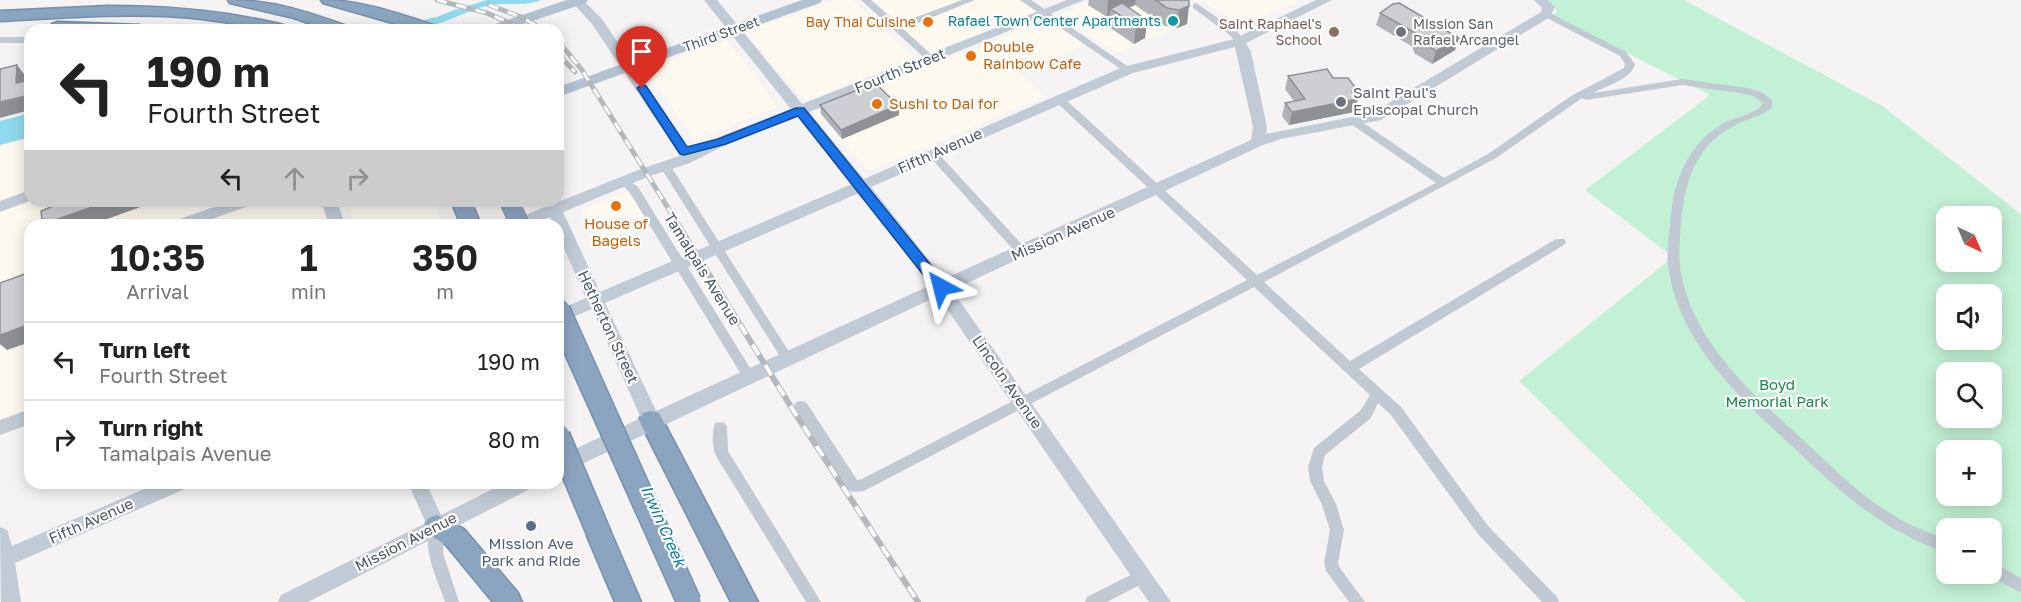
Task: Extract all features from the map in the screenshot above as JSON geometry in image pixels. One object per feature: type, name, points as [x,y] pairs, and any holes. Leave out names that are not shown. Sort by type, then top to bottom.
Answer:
[{"type":"highway","points":[[238,0],[299,14],[327,24]]},
{"type":"highway","points":[[329,0],[416,24]]},
{"type":"highway","points":[[0,16],[135,11],[225,17],[258,24]]},
{"type":"highway","points":[[0,27],[24,27]]},
{"type":"highway","points":[[564,323],[689,602]]},
{"type":"highway","points":[[651,420],[745,602]]},
{"type":"highway","points":[[564,450],[628,602]]},
{"type":"highway","points":[[437,526],[455,537],[509,602]]},
{"type":"main road","points":[[509,24],[578,0]]},
{"type":"main road","name":"Third Street","points":[[564,90],[815,0]]},
{"type":"main road","points":[[526,24],[554,9]]},
{"type":"street","points":[[578,0],[597,22],[684,151]]},
{"type":"street","name":"Lincoln Avenue","points":[[710,0],[941,287],[1161,602]]},
{"type":"street","points":[[866,0],[930,58]]},
{"type":"street","points":[[897,28],[970,0]]},
{"type":"street","points":[[1025,0],[1128,70]]},
{"type":"street","name":"Fourth Street","points":[[564,201],[625,182],[645,172],[656,163],[684,151],[722,141],[1078,0]]},
{"type":"street","name":"Fifth Avenue","points":[[564,315],[1128,70],[1239,42],[1326,0]]},
{"type":"street","points":[[801,406],[853,486],[864,485],[1444,183],[1492,156],[1575,98],[1629,69],[1630,64],[1623,54],[1546,14],[1549,7],[1540,0]]},
{"type":"street","points":[[1196,6],[1235,34],[1244,52],[1260,127],[1258,142]]},
{"type":"street","name":"Mission Avenue","points":[[564,463],[748,375],[1158,190],[1258,142],[1279,135],[1376,117],[1546,14]]},
{"type":"street","points":[[0,40],[24,40]]},
{"type":"street","points":[[1575,98],[1682,82],[1747,91],[1757,94],[1768,102],[1767,107],[1762,111],[1724,127],[1714,134],[1689,164],[1682,177],[1677,200],[1673,256],[1681,293],[1706,346],[1744,393],[1856,497],[1890,521],[1936,542]]},
{"type":"street","points":[[1059,99],[1396,411],[1484,530],[1552,602]]},
{"type":"street","points":[[1355,122],[1444,183]]},
{"type":"street","name":"Fourth Street","points":[[645,172],[666,168],[700,154],[722,141]]},
{"type":"street","points":[[933,154],[1022,252]]},
{"type":"street","name":"Tamalpais Avenue","points":[[666,168],[787,358]]},
{"type":"street","name":"Tamalpais Avenue","points":[[625,182],[634,190],[748,375]]},
{"type":"street","points":[[0,207],[24,197]]},
{"type":"street","points":[[196,219],[230,207]]},
{"type":"street","name":"Fourth Street","points":[[528,219],[549,207]]},
{"type":"street","name":"Hetherton Street","points":[[564,231],[651,420]]},
{"type":"street","points":[[1351,367],[1560,242]]},
{"type":"street","points":[[1358,602],[1333,571],[1331,563],[1337,530],[1329,504],[1317,481],[1315,467],[1319,452],[1366,414],[1377,393]]},
{"type":"street","points":[[0,428],[24,418]]},
{"type":"street","points":[[720,427],[722,452],[814,602]]},
{"type":"street","name":"Fifth Avenue","points":[[3,559],[164,489]]},
{"type":"street","points":[[420,489],[437,526],[436,553],[452,602]]},
{"type":"street","name":"Mission Avenue","points":[[288,602],[512,489]]},
{"type":"street","points":[[0,536],[11,602]]},
{"type":"street","points":[[2002,575],[2021,586]]},
{"type":"street","points":[[1092,602],[1142,576]]},
{"type":"shaded area","points":[[835,0],[853,0],[914,58],[805,101],[746,32]]},
{"type":"shaded area","points":[[874,0],[1018,0],[1037,11],[930,52]]},
{"type":"shaded area","points":[[1095,0],[1164,0],[1192,20],[1119,53],[1056,16]]},
{"type":"shaded area","points":[[1200,0],[1303,0],[1243,27]]},
{"type":"shaded area","points":[[1048,18],[1087,45],[1020,72],[1045,97],[869,171],[815,113]]},
{"type":"shaded area","points":[[727,40],[778,107],[694,141],[646,69]]},
{"type":"shaded area","points":[[24,140],[24,207],[324,207],[328,219],[24,219],[24,423],[0,433],[0,146]]},
{"type":"shaded area","points":[[628,191],[650,222],[599,243],[582,211]]},
{"type":"shaded area","points":[[350,207],[434,207],[440,219],[352,219]]},
{"type":"green space","name":"Boyd Memorial Park","points":[[1549,0],[1684,0],[1882,106],[2021,214],[2021,602],[1746,602],[1519,381],[1673,257],[1585,190],[1710,95],[1552,15],[1557,11]]},
{"type":"water","points":[[487,0],[541,0],[490,5],[437,24],[404,24],[437,17]]},
{"type":"water","points":[[24,115],[24,139],[0,145],[0,121]]},
{"type":"building","points":[[1156,0],[1189,0],[1189,6],[1179,10],[1167,8]]},
{"type":"building","points":[[1122,3],[1147,20],[1136,25],[1110,9]]},
{"type":"building","points":[[1399,3],[1459,38],[1436,51],[1418,40],[1419,35],[1380,13],[1393,4]]},
{"type":"building","points":[[17,65],[16,83],[24,81],[24,96],[0,102],[0,69]]},
{"type":"building","points":[[1327,69],[1333,78],[1348,78],[1358,91],[1352,92],[1358,99],[1292,112],[1285,103],[1305,99],[1288,76]]},
{"type":"building","points":[[875,83],[898,105],[841,130],[820,105]]},
{"type":"building","points":[[51,207],[93,207],[58,219],[42,219],[41,211]]},
{"type":"building","points":[[24,274],[24,326],[0,335],[0,283]]},
{"type":"railway","points":[[437,0],[487,13],[512,24]]},
{"type":"railway","points":[[489,5],[533,24]]},
{"type":"railway","points":[[564,48],[582,70],[703,264]]},
{"type":"railway","points":[[564,60],[575,72]]},
{"type":"railway","points":[[702,263],[793,410],[918,602]]},
{"type":"place","name":"Rafael Town Center Apartments","points":[[1173,21]]},
{"type":"place","name":"Bay Thai Cuisine","points":[[928,22]]},
{"type":"place","name":"Saint Raphael's School","points":[[1334,32]]},
{"type":"place","name":"Mission San Rafael Arcangel","points":[[1401,32]]},
{"type":"place","name":"Double Rainbow Cafe","points":[[971,56]]},
{"type":"place","name":"Saint Paul's Episcopal Church","points":[[1341,102]]},
{"type":"place","name":"Sushi to Dai for","points":[[877,104]]},
{"type":"place","name":"House of Bagels","points":[[616,206]]},
{"type":"place","name":"Mission Ave Park and Ride","points":[[531,526]]},
{"type":"route","points":[[642,88],[684,151],[722,141],[800,111],[941,287]]},
{"type":"water label","name":"Irwin Creek","points":[[664,526]]}]
